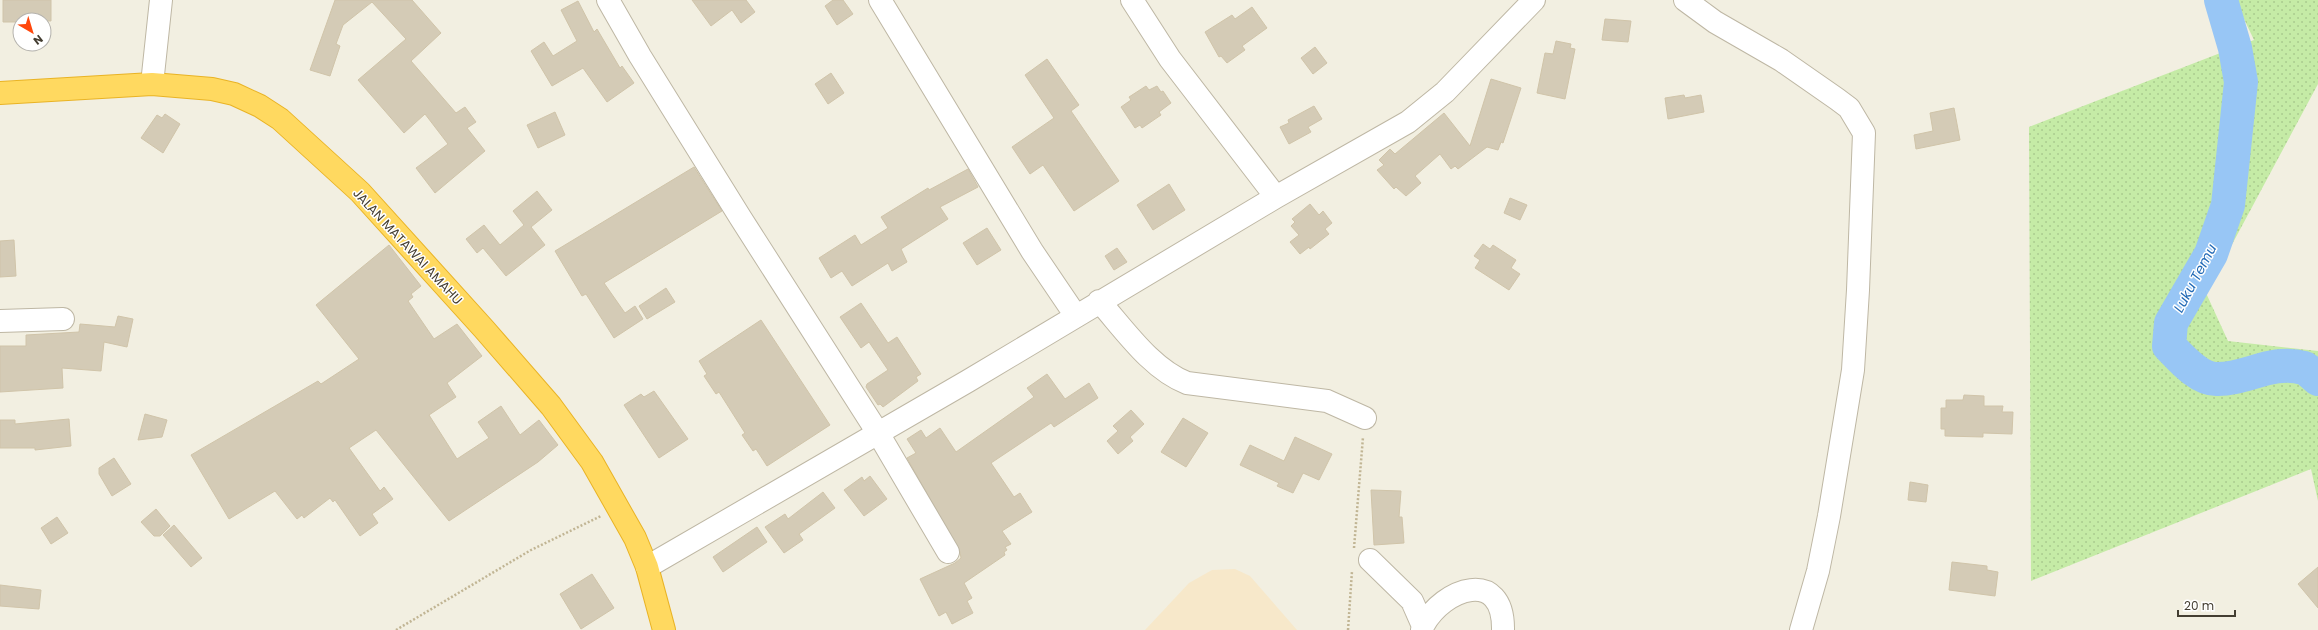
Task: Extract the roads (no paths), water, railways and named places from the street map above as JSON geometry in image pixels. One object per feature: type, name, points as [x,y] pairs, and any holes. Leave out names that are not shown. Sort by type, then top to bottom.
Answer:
[{"type":"highway","name":"JALAN MATAWAI AMAHU","points":[[0,93],[152,84],[212,89],[234,94],[260,106],[285,124],[360,192],[484,329],[551,406],[592,462],[619,507],[635,538],[647,567],[664,630]]},
{"type":"street","points":[[152,84],[161,0]]},
{"type":"street","points":[[608,0],[736,211],[878,433],[948,552]]},
{"type":"street","points":[[880,0],[1032,251],[1076,316]]},
{"type":"street","points":[[1132,0],[1170,59],[1276,198]]},
{"type":"street","points":[[647,567],[878,433],[1099,301],[1408,122],[1445,92],[1534,0]]},
{"type":"street","points":[[1685,0],[1715,22],[1781,60],[1849,108],[1860,122],[1864,133],[1858,290],[1853,370],[1829,516],[1818,571],[1801,630]]},
{"type":"street","points":[[1099,301],[1150,358],[1175,378],[1187,382],[1327,401],[1364,418]]},
{"type":"street","points":[[0,321],[63,319]]},
{"type":"street","points":[[1359,559],[1412,601],[1426,623],[1454,596],[1472,589],[1482,589],[1491,593],[1503,614],[1503,630]]},
{"type":"waterway","name":"Luku Temu","points":[[2221,0],[2235,48],[2241,82],[2228,205],[2211,254],[2171,323],[2169,346],[2190,367],[2209,378],[2227,378],[2270,368],[2292,366],[2304,368],[2318,379]]}]
